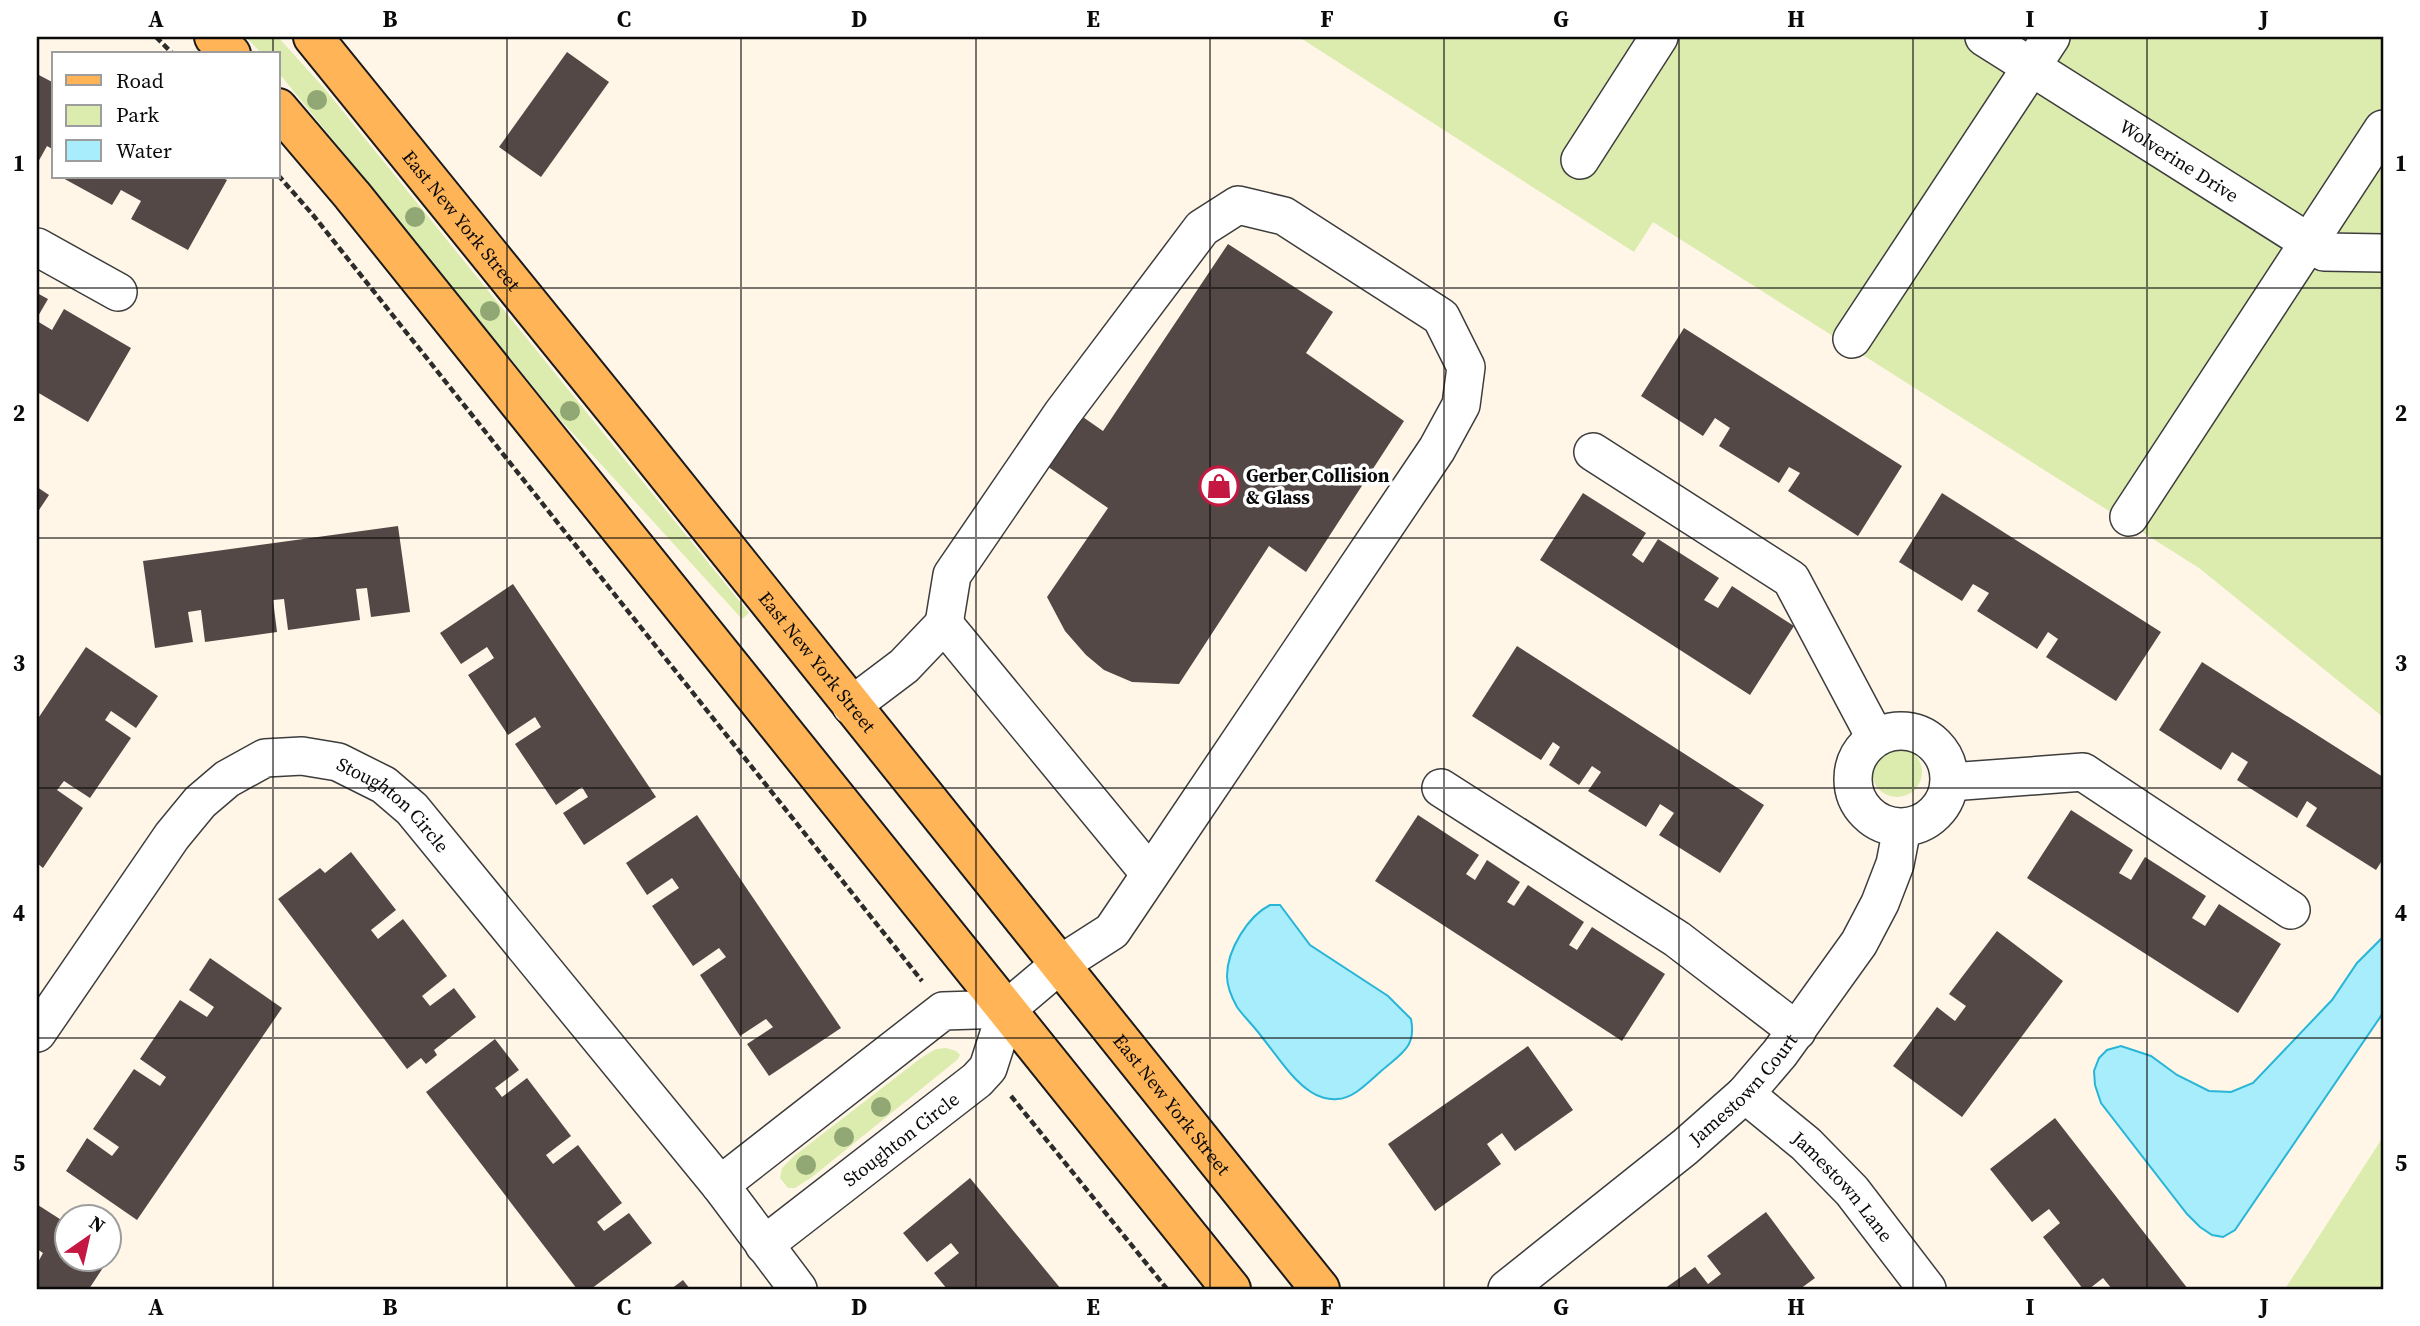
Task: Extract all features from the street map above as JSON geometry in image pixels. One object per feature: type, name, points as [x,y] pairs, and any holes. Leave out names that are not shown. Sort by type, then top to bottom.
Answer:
[{"type":"main road","points":[[214,37],[228,52]]},
{"type":"main road","name":"East New York Street","points":[[313,37],[1320,1289]]},
{"type":"main road","points":[[280,109],[352,195],[1231,1289]]},
{"type":"street","points":[[1580,160],[1659,37]]},
{"type":"street","name":"Wolverine Drive","points":[[1984,37],[2324,252],[2383,253]]},
{"type":"street","points":[[1852,339],[2051,37]]},
{"type":"street","points":[[2129,517],[2383,128]]},
{"type":"street","points":[[720,1185],[943,1011],[1007,1009],[1059,965],[1112,931],[1437,449],[1461,405],[1466,367],[1441,317],[1284,216],[1238,205],[1202,228],[1062,414],[952,575],[944,624],[904,666],[851,706]]},
{"type":"street","points":[[37,247],[118,292]]},
{"type":"street","points":[[1593,452],[1791,579],[1875,737]]},
{"type":"street","points":[[944,624],[1150,874]]},
{"type":"street","points":[[1905,730],[1920,733],[1933,741],[1949,767],[1950,782],[1947,797],[1935,814],[1916,825],[1902,828],[1886,825],[1872,818],[1854,793],[1852,777],[1855,762],[1863,748],[1875,737],[1905,730]]},
{"type":"street","name":"Stoughton Circle","points":[[37,1032],[172,835],[200,802],[226,779],[265,758],[302,756],[338,762],[384,785],[412,809],[720,1185],[799,1289]]},
{"type":"street","points":[[1950,782],[2083,772],[2291,910]]},
{"type":"street","points":[[1441,788],[1677,939],[1797,1031]]},
{"type":"street","name":"Jamestown Court","points":[[1507,1289],[1685,1147],[1745,1094],[1797,1031],[1859,943],[1880,903],[1895,864],[1902,828]]},
{"type":"street","name":"Stoughton Circle","points":[[764,1245],[977,1080],[988,1068],[1007,1009]]},
{"type":"street","name":"Jamestown Lane","points":[[1745,1094],[1806,1144],[1852,1191],[1927,1289]]},
{"type":"path","points":[[156,37],[171,52]]},
{"type":"path","points":[[280,177],[313,215],[915,971]]},
{"type":"path","points":[[1020,1108],[1167,1289]]},
{"type":"green space","points":[[246,37],[278,37],[324,88],[749,613],[742,619],[557,416],[280,74],[280,52],[260,52]]},
{"type":"green space","points":[[1299,37],[2383,37],[2383,717],[2199,568],[1653,222],[1634,252]]},
{"type":"green space","points":[[1897,747],[1914,755],[1922,772],[1914,789],[1897,797],[1880,789],[1872,772],[1880,755]]},
{"type":"green space","points":[[946,1048],[960,1055],[957,1060],[812,1177],[795,1188],[788,1188],[780,1178],[782,1168],[794,1156],[921,1058],[936,1049]]},
{"type":"green space","points":[[2383,1137],[2383,1289],[2285,1289]]},
{"type":"water","points":[[1270,905],[1280,905],[1310,945],[1388,996],[1411,1019],[1412,1035],[1407,1047],[1350,1096],[1327,1099],[1304,1087],[1240,1011],[1232,996],[1227,976],[1235,945],[1254,917]]},
{"type":"water","points":[[2383,937],[2383,1013],[2235,1230],[2223,1237],[2212,1235],[2187,1214],[2101,1103],[2094,1071],[2099,1058],[2107,1050],[2121,1046],[2151,1056],[2177,1075],[2209,1091],[2231,1092],[2253,1083],[2332,1000],[2357,963]]},
{"type":"building","points":[[567,52],[609,82],[541,177],[499,147]]},
{"type":"building","points":[[37,74],[52,82],[52,149],[47,146],[37,164]]},
{"type":"building","points":[[63,178],[227,180],[188,250],[131,219],[141,201],[121,190],[112,205]]},
{"type":"building","name":"Gerber Collision & Glass","points":[[1228,244],[1333,312],[1306,353],[1404,421],[1306,572],[1269,546],[1179,684],[1132,682],[1104,670],[1086,655],[1065,631],[1047,597],[1108,508],[1044,464],[1080,415],[1103,431]]},
{"type":"building","points":[[37,293],[48,299],[37,318]]},
{"type":"building","points":[[64,309],[131,348],[88,422],[37,392],[37,321],[52,330]]},
{"type":"building","points":[[1684,328],[1902,466],[1858,536],[1788,491],[1800,473],[1789,467],[1779,483],[1719,446],[1730,428],[1715,418],[1703,436],[1641,396]]},
{"type":"building","points":[[37,487],[49,495],[37,513]]},
{"type":"building","points":[[1583,493],[1646,533],[1632,555],[1643,563],[1658,539],[1719,578],[1704,600],[1718,608],[1732,586],[1794,626],[1750,695],[1540,560]]},
{"type":"building","points":[[1942,493],[2161,632],[2116,701],[2046,657],[2058,639],[2048,632],[2037,649],[1977,611],[1989,593],[1973,584],[1962,601],[1899,562]]},
{"type":"building","points":[[398,526],[410,612],[371,617],[367,588],[356,589],[360,620],[288,630],[284,599],[273,600],[277,632],[205,642],[201,610],[188,612],[193,642],[155,648],[143,561]]},
{"type":"building","points":[[513,584],[656,797],[584,845],[563,813],[588,797],[582,787],[556,805],[515,744],[541,727],[535,717],[508,735],[468,675],[494,658],[487,647],[461,664],[440,633]]},
{"type":"building","points":[[1517,646],[1764,805],[1720,873],[1659,835],[1674,813],[1660,804],[1646,827],[1588,791],[1601,772],[1592,766],[1579,785],[1549,765],[1560,747],[1553,742],[1541,760],[1472,716]]},
{"type":"building","points":[[86,647],[158,696],[136,728],[111,711],[105,720],[131,738],[90,798],[64,781],[57,790],[83,808],[43,868],[37,863],[37,720]]},
{"type":"building","points":[[2202,662],[2383,777],[2383,859],[2376,870],[2306,826],[2317,808],[2307,801],[2297,818],[2237,780],[2248,762],[2232,752],[2221,770],[2159,730]]},
{"type":"building","points":[[2071,810],[2133,850],[2119,873],[2131,880],[2145,857],[2206,896],[2192,918],[2205,926],[2219,904],[2281,944],[2238,1013],[2027,878]]},
{"type":"building","points":[[697,815],[841,1028],[769,1076],[747,1044],[773,1027],[766,1019],[740,1036],[700,975],[726,957],[719,948],[693,966],[652,906],[679,888],[672,878],[647,895],[626,863]]},
{"type":"building","points":[[1418,815],[1479,855],[1466,874],[1475,880],[1487,860],[1520,882],[1507,902],[1514,906],[1528,885],[1584,922],[1569,945],[1577,950],[1592,927],[1665,974],[1622,1041],[1375,881]]},
{"type":"building","points":[[351,852],[396,910],[371,930],[378,939],[403,919],[447,976],[422,996],[430,1006],[454,988],[476,1017],[434,1050],[437,1055],[426,1064],[421,1058],[407,1069],[278,899],[320,868],[325,873]]},
{"type":"building","points":[[1997,931],[2063,981],[1962,1117],[1893,1066],[1937,1007],[1955,1021],[1966,1006],[1949,994]]},
{"type":"building","points":[[210,958],[282,1008],[137,1220],[122,1210],[122,1204],[114,1204],[66,1171],[87,1138],[112,1156],[119,1147],[93,1129],[134,1069],[160,1086],[166,1077],[140,1059],[180,1000],[207,1017],[214,1007],[189,990]]},
{"type":"building","points":[[495,1039],[519,1070],[495,1088],[502,1097],[527,1078],[571,1136],[546,1155],[553,1164],[578,1145],[622,1203],[597,1222],[604,1231],[629,1213],[652,1243],[591,1289],[577,1289],[426,1092]]},
{"type":"building","points":[[1528,1046],[1573,1110],[1515,1151],[1502,1133],[1487,1144],[1501,1164],[1435,1211],[1388,1144]]},
{"type":"building","points":[[2055,1118],[2188,1289],[2112,1289],[2103,1278],[2089,1289],[2083,1289],[2043,1237],[2060,1223],[2049,1209],[2032,1222],[1990,1169]]},
{"type":"building","points":[[970,1178],[1061,1289],[947,1289],[934,1273],[959,1253],[951,1243],[927,1262],[903,1233]]},
{"type":"building","points":[[38,1205],[52,1214],[52,1274],[99,1274],[89,1289],[37,1289],[37,1264],[43,1253],[37,1249]]},
{"type":"building","points":[[1766,1212],[1815,1278],[1800,1289],[1664,1289],[1695,1267],[1708,1284],[1721,1274],[1707,1256]]},
{"type":"building","points":[[683,1280],[690,1289],[671,1289]]},
{"type":"place","name":"Gerber Collision & Glass","points":[[1219,486]]}]
